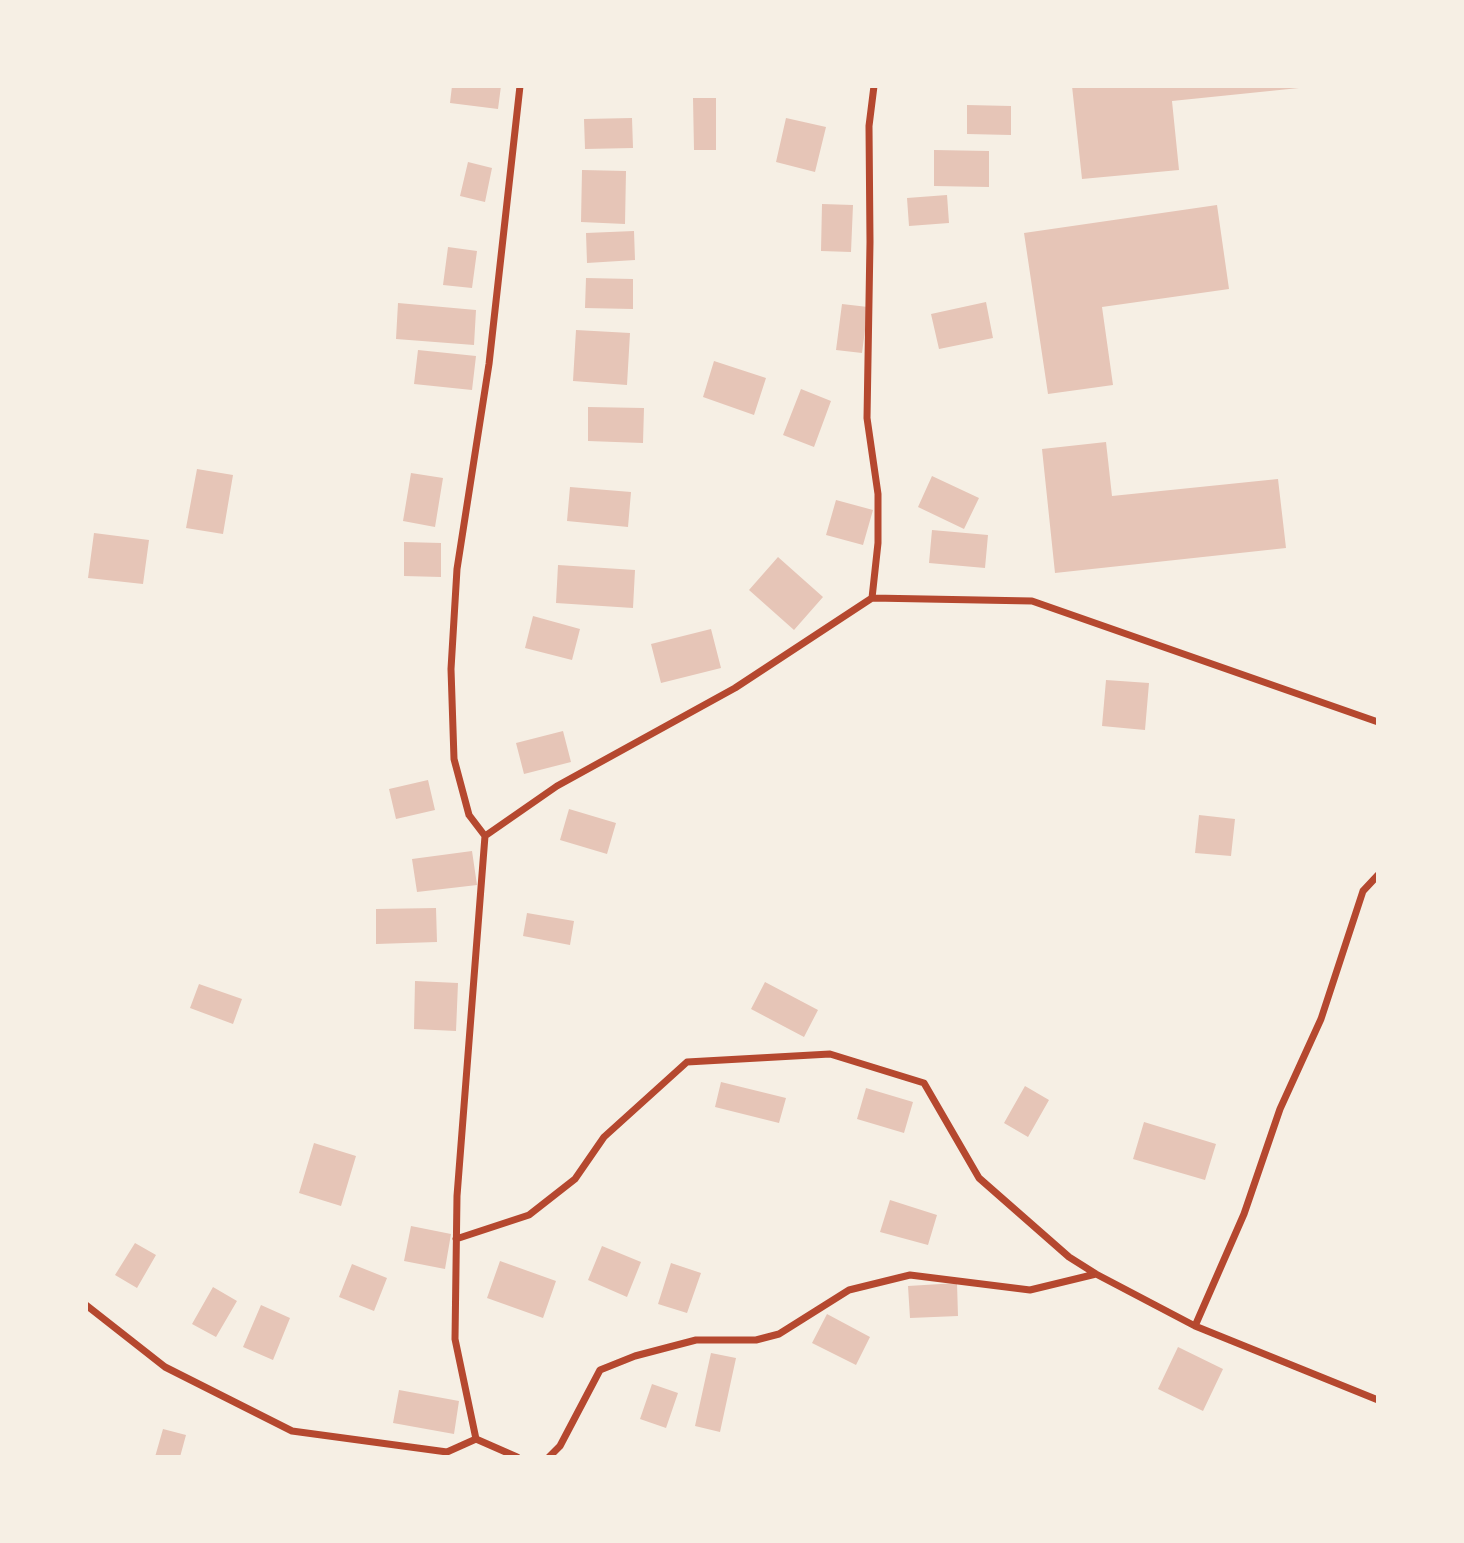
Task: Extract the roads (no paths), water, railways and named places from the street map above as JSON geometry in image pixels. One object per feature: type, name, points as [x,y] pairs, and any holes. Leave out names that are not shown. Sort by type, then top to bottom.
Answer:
[{"type":"street","points":[[476,1439],[455,1339],[456,1239],[485,836],[469,815],[454,760],[451,669],[457,569],[489,364],[520,86]]},
{"type":"street","points":[[872,598],[878,543],[878,494],[867,418],[869,126],[874,86]]},
{"type":"street","points":[[485,836],[557,786],[735,688],[872,598],[1032,601],[1378,722]]},
{"type":"street","points":[[1195,1326],[1244,1214],[1280,1110],[1321,1019],[1363,891],[1378,875]]},
{"type":"street","points":[[456,1239],[529,1215],[575,1179],[604,1138],[687,1062],[830,1054],[924,1083],[979,1178],[1069,1257],[1195,1326],[1378,1400]]},
{"type":"street","points":[[549,1457],[560,1446],[600,1370],[635,1356],[696,1340],[756,1340],[779,1334],[849,1290],[911,1275],[1030,1290],[1096,1273]]},
{"type":"street","points":[[86,1305],[165,1367],[292,1431],[447,1452],[476,1439],[517,1457]]}]
